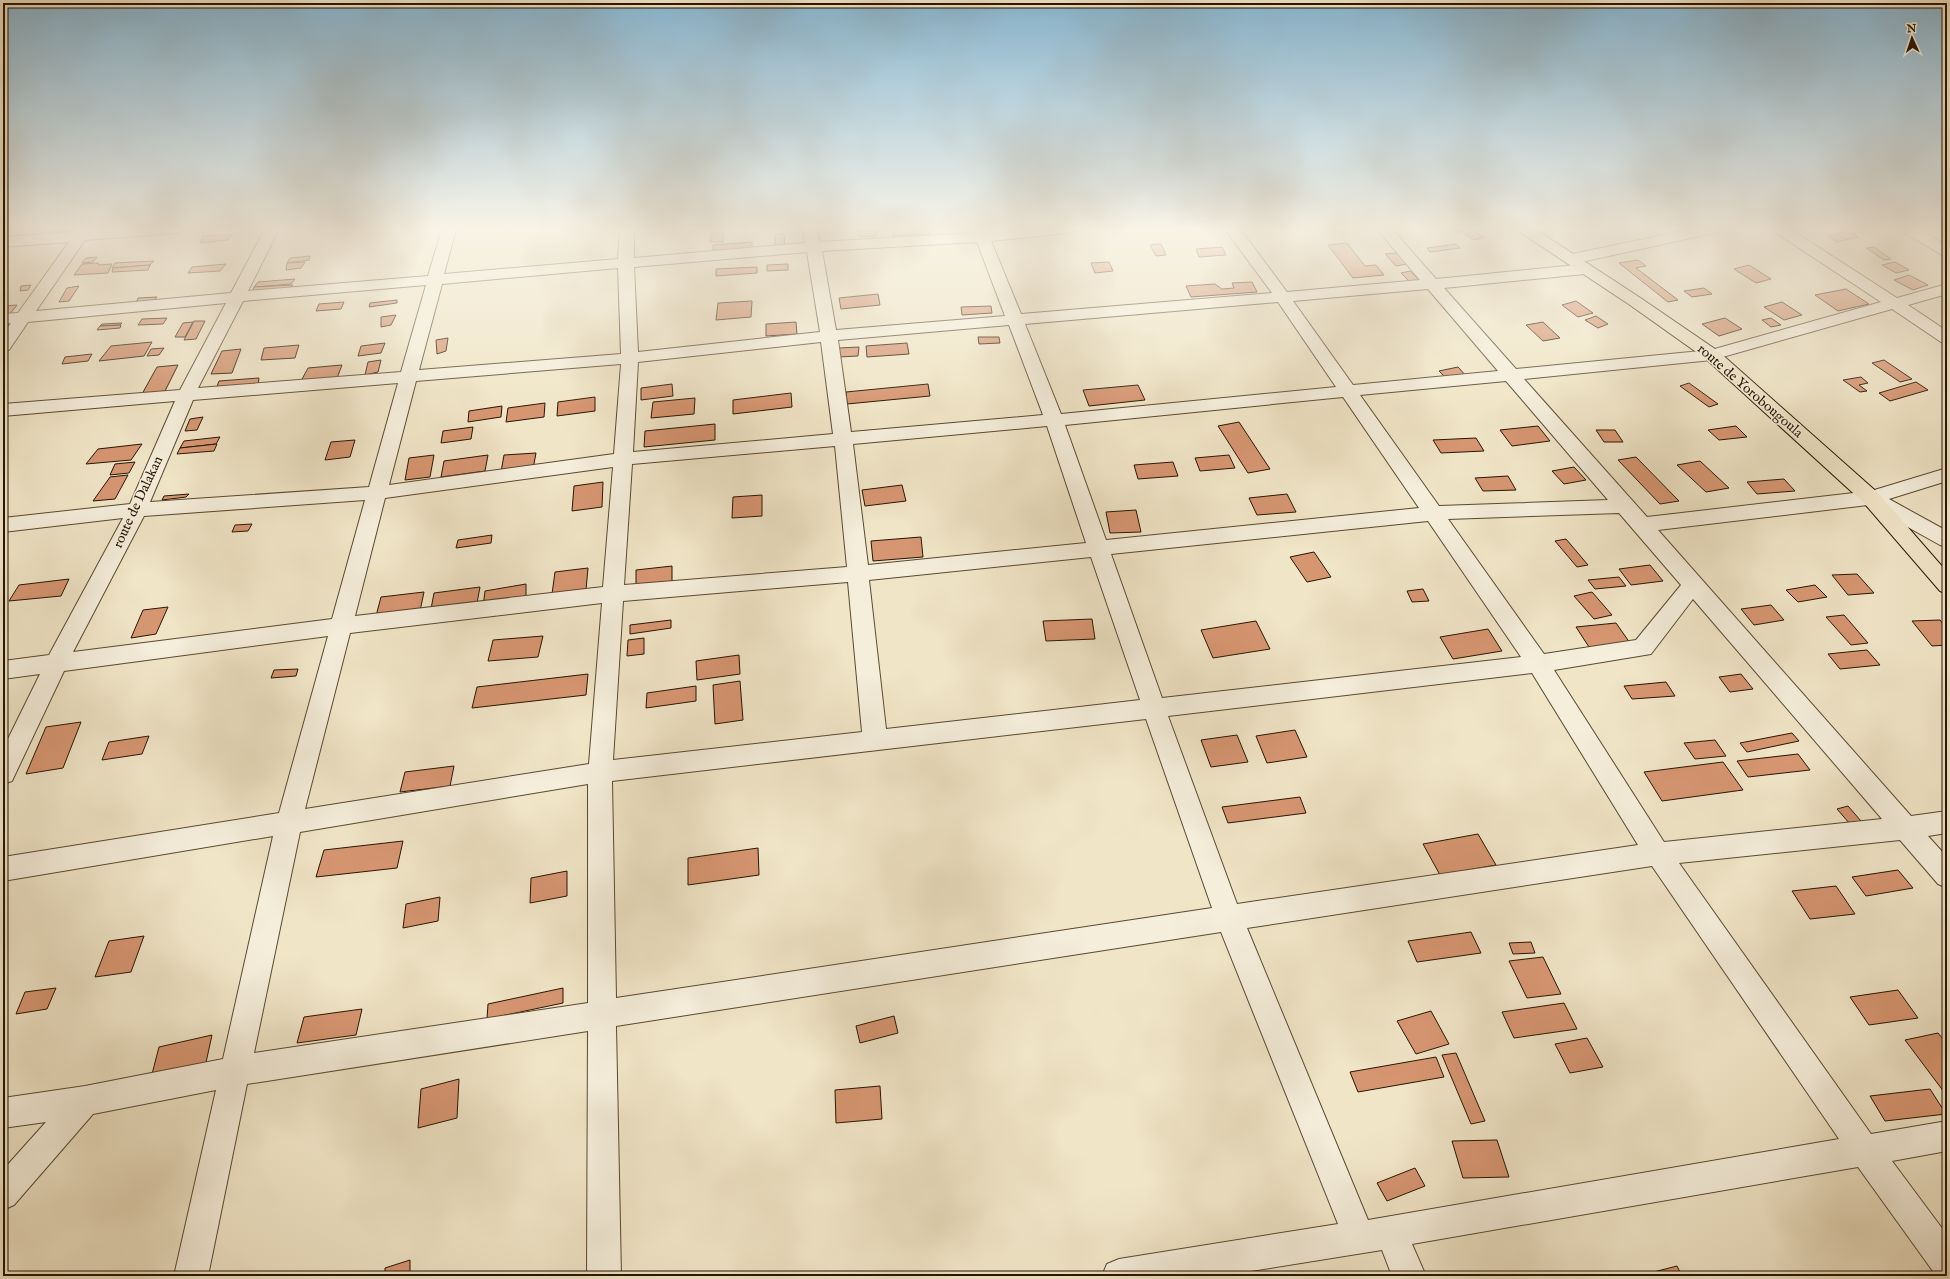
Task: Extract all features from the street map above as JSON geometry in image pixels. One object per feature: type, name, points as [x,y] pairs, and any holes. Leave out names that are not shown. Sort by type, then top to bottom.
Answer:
[{"type":"main road","name":"route de Yorobougoula","points":[[1615,289],[1712,355],[1871,498],[1947,586]]},
{"type":"street","points":[[3,346],[42,289]]},
{"type":"street","name":"route de Dalakan","points":[[3,774],[56,662],[137,510],[187,393],[241,289]]},
{"type":"street","points":[[3,319],[334,289]]},
{"type":"street","points":[[191,1276],[289,822],[433,289]]},
{"type":"street","points":[[604,1276],[600,772],[630,358],[627,289]]},
{"type":"street","points":[[821,289],[843,438],[875,740]]},
{"type":"street","points":[[1004,289],[1054,420],[1229,918],[1359,1237]]},
{"type":"street","points":[[1277,289],[1538,664],[1658,854],[1865,1151],[1947,1262]]},
{"type":"street","points":[[3,410],[187,393],[408,377],[630,358],[828,336],[1373,289]]},
{"type":"street","points":[[1436,289],[1947,876]]},
{"type":"street","points":[[1872,289],[1947,338]]},
{"type":"street","points":[[3,525],[137,510],[377,493],[622,459],[1054,420],[1712,355],[1947,289]]},
{"type":"street","points":[[1641,525],[1871,498],[1920,484],[1947,474]]},
{"type":"street","points":[[1871,498],[1947,540]]},
{"type":"street","points":[[3,670],[342,626],[612,594],[858,574],[1434,513],[1624,506]]},
{"type":"street","points":[[3,869],[600,772],[1538,664],[1642,648],[1693,585]]},
{"type":"street","points":[[3,1113],[85,1101],[235,1071],[602,1016],[1229,918],[1658,854],[1906,828],[1947,822]]},
{"type":"street","points":[[3,1194],[85,1101]]},
{"type":"street","points":[[1119,1276],[1391,1232],[1947,1136]]},
{"type":"street","points":[[1391,1232],[1409,1276]]},
{"type":"building","points":[[20,289],[29,289],[28,290],[20,291]]},
{"type":"building","points":[[67,289],[77,289],[69,301],[59,302]]},
{"type":"building","points":[[253,289],[291,289],[290,290],[252,292]]},
{"type":"building","points":[[1187,289],[1255,289],[1257,292],[1191,297]]},
{"type":"building","points":[[1651,289],[1663,289],[1678,300],[1668,302]]},
{"type":"building","points":[[1705,289],[1712,294],[1692,297],[1684,291]]},
{"type":"building","points":[[1846,289],[1869,304],[1838,311],[1815,295]]},
{"type":"building","points":[[878,294],[880,305],[841,309],[839,298]]},
{"type":"building","points":[[157,297],[152,303],[135,305],[138,298]]},
{"type":"building","points":[[397,300],[397,303],[369,307],[370,303]]},
{"type":"building","points":[[752,301],[751,317],[716,320],[718,303]]},
{"type":"building","points":[[1576,301],[1593,313],[1578,317],[1562,305]]},
{"type":"building","points":[[344,302],[341,309],[316,311],[319,304]]},
{"type":"building","points":[[1782,302],[1802,315],[1784,320],[1764,307]]},
{"type":"building","points":[[17,305],[10,314],[3,315],[3,306]]},
{"type":"building","points":[[991,306],[992,313],[962,315],[961,307]]},
{"type":"building","points":[[396,315],[391,325],[381,327],[381,317]]},
{"type":"building","points":[[1596,316],[1608,324],[1598,328],[1585,320]]},
{"type":"building","points":[[167,318],[163,324],[138,325],[142,319]]},
{"type":"building","points":[[1725,318],[1742,329],[1719,336],[1702,324]]},
{"type":"building","points":[[1771,318],[1781,325],[1771,327],[1762,320]]},
{"type":"building","points":[[194,321],[205,321],[196,339],[184,340]]},
{"type":"building","points":[[193,322],[185,337],[175,337],[183,323]]},
{"type":"building","points":[[796,322],[797,334],[766,336],[766,324]]},
{"type":"building","points":[[1543,322],[1560,338],[1543,341],[1526,325]]},
{"type":"building","points":[[122,323],[120,325],[100,326],[102,324]]},
{"type":"building","points":[[121,325],[120,328],[97,330],[100,326]]},
{"type":"building","points":[[978,337],[999,337],[1000,343],[979,344]]},
{"type":"building","points":[[448,338],[446,351],[437,354],[436,340]]},
{"type":"building","points":[[152,342],[144,356],[99,361],[111,346]]},
{"type":"building","points":[[385,343],[381,353],[358,356],[361,346]]},
{"type":"building","points":[[907,343],[909,354],[867,357],[866,346]]},
{"type":"building","points":[[299,345],[295,358],[261,360],[264,348]]},
{"type":"building","points":[[859,347],[858,356],[839,357],[839,348]]},
{"type":"building","points":[[164,348],[159,355],[147,356],[151,349]]},
{"type":"building","points":[[241,349],[232,373],[211,374],[222,351]]},
{"type":"building","points":[[92,354],[88,361],[62,364],[65,357]]},
{"type":"building","points":[[381,360],[378,372],[365,375],[368,362]]},
{"type":"building","points":[[1884,360],[1912,379],[1900,382],[1872,363]]},
{"type":"building","points":[[178,365],[165,391],[142,394],[157,367]]},
{"type":"building","points":[[342,365],[337,378],[301,381],[308,368]]},
{"type":"building","points":[[1458,367],[1467,377],[1448,380],[1439,371]]},
{"type":"building","points":[[1861,377],[1868,383],[1859,385],[1867,391],[1860,392],[1843,380]]},
{"type":"building","points":[[259,378],[258,385],[216,389],[219,381]]},
{"type":"building","points":[[1916,382],[1928,390],[1890,401],[1879,393]]},
{"type":"building","points":[[1689,383],[1718,404],[1709,407],[1680,386]]},
{"type":"building","points":[[672,384],[673,396],[641,400],[641,388]]},
{"type":"building","points":[[928,384],[930,396],[847,404],[846,392]]},
{"type":"building","points":[[1138,385],[1145,400],[1089,406],[1083,390]]},
{"type":"building","points":[[791,393],[792,407],[733,414],[733,400]]},
{"type":"building","points":[[595,397],[595,411],[557,416],[558,402]]},
{"type":"building","points":[[695,398],[694,414],[651,418],[653,402]]},
{"type":"building","points":[[545,403],[544,417],[506,422],[508,408]]},
{"type":"building","points":[[502,406],[501,417],[468,422],[469,411]]},
{"type":"building","points":[[203,417],[197,430],[185,431],[190,419]]},
{"type":"building","points":[[1239,422],[1270,469],[1248,473],[1218,426]]},
{"type":"building","points":[[715,424],[715,440],[644,447],[645,431]]},
{"type":"building","points":[[1538,426],[1550,441],[1512,446],[1500,430]]},
{"type":"building","points":[[1736,426],[1747,437],[1719,440],[1708,430]]},
{"type":"building","points":[[473,427],[471,439],[441,443],[443,431]]},
{"type":"building","points":[[1596,430],[1615,430],[1623,442],[1604,442]]},
{"type":"building","points":[[220,437],[216,444],[180,448],[184,441]]},
{"type":"building","points":[[1476,438],[1484,451],[1441,453],[1433,440]]},
{"type":"building","points":[[355,440],[350,457],[325,460],[331,442]]},
{"type":"building","points":[[142,444],[131,460],[86,464],[98,449]]},
{"type":"building","points":[[217,444],[214,451],[177,454],[180,448]]},
{"type":"building","points":[[536,453],[533,469],[501,472],[504,455]]},
{"type":"building","points":[[434,455],[430,477],[405,480],[409,458]]},
{"type":"building","points":[[488,455],[485,471],[441,477],[444,461]]},
{"type":"building","points":[[1229,455],[1235,468],[1200,471],[1195,458]]},
{"type":"building","points":[[1636,457],[1679,501],[1660,504],[1618,460]]},
{"type":"building","points":[[1700,461],[1729,488],[1706,492],[1677,465]]},
{"type":"building","points":[[135,462],[129,473],[110,475],[115,464]]},
{"type":"building","points":[[1173,462],[1178,476],[1138,479],[1134,465]]},
{"type":"building","points":[[1574,467],[1586,480],[1564,484],[1552,471]]},
{"type":"building","points":[[128,475],[115,499],[93,501],[110,477]]},
{"type":"building","points":[[1508,476],[1516,490],[1483,491],[1475,478]]},
{"type":"building","points":[[1784,479],[1795,491],[1757,494],[1747,482]]},
{"type":"building","points":[[603,482],[602,507],[572,511],[574,486]]},
{"type":"building","points":[[902,485],[906,501],[865,506],[862,490]]},
{"type":"building","points":[[189,494],[186,497],[162,500],[164,496]]},
{"type":"building","points":[[1287,494],[1296,512],[1257,515],[1249,498]]},
{"type":"building","points":[[762,495],[762,516],[732,518],[733,497]]},
{"type":"building","points":[[1136,510],[1141,532],[1110,533],[1106,512]]},
{"type":"building","points":[[252,524],[248,531],[232,532],[235,525]]},
{"type":"building","points":[[492,535],[491,543],[456,548],[458,540]]},
{"type":"building","points":[[921,537],[923,557],[873,561],[871,541]]},
{"type":"building","points":[[1566,539],[1588,565],[1577,567],[1555,541]]},
{"type":"building","points":[[1314,552],[1331,577],[1307,582],[1290,557]]},
{"type":"building","points":[[1650,565],[1663,581],[1631,585],[1619,569]]},
{"type":"building","points":[[672,566],[672,584],[636,588],[636,570]]},
{"type":"building","points":[[588,568],[586,590],[552,594],[555,572]]},
{"type":"building","points":[[1857,574],[1874,593],[1848,595],[1832,575]]},
{"type":"building","points":[[1619,577],[1626,586],[1595,589],[1588,580]]},
{"type":"building","points":[[69,579],[61,596],[9,601],[19,585]]},
{"type":"building","points":[[526,584],[526,600],[483,607],[485,591]]},
{"type":"building","points":[[1815,585],[1827,597],[1798,602],[1786,590]]},
{"type":"building","points":[[480,587],[477,603],[431,609],[434,593]]},
{"type":"building","points":[[1423,589],[1429,601],[1412,602],[1407,591]]},
{"type":"building","points":[[424,592],[420,611],[376,616],[381,597]]},
{"type":"building","points":[[1592,592],[1612,615],[1594,619],[1574,596]]},
{"type":"building","points":[[1771,605],[1784,620],[1754,625],[1741,609]]},
{"type":"building","points":[[168,607],[156,634],[131,638],[143,610]]},
{"type":"building","points":[[1844,615],[1868,643],[1851,645],[1826,617]]},
{"type":"building","points":[[1092,619],[1095,639],[1046,641],[1043,621]]},
{"type":"building","points":[[671,620],[671,628],[630,634],[630,625]]},
{"type":"building","points":[[1940,620],[1947,629],[1947,645],[1932,646],[1912,621]]},
{"type":"building","points":[[1256,621],[1270,649],[1213,658],[1201,630]]},
{"type":"building","points":[[1616,623],[1630,643],[1589,647],[1576,627]]},
{"type":"building","points":[[1488,629],[1502,651],[1453,659],[1440,637]]},
{"type":"building","points":[[543,636],[538,657],[488,661],[493,640]]},
{"type":"building","points":[[644,638],[644,654],[627,656],[628,640]]},
{"type":"building","points":[[1867,650],[1880,665],[1840,669],[1828,654]]},
{"type":"building","points":[[739,655],[740,674],[697,680],[696,661]]},
{"type":"building","points":[[298,669],[296,676],[271,678],[274,670]]},
{"type":"building","points":[[588,674],[586,695],[472,708],[477,687]]},
{"type":"building","points":[[1741,674],[1753,689],[1730,692],[1719,677]]},
{"type":"building","points":[[740,681],[743,720],[715,724],[713,685]]},
{"type":"building","points":[[1666,682],[1675,696],[1632,699],[1624,686]]},
{"type":"building","points":[[696,686],[696,701],[646,708],[647,693]]},
{"type":"building","points":[[81,722],[63,768],[26,774],[46,727]]},
{"type":"building","points":[[1295,730],[1307,757],[1267,763],[1256,736]]},
{"type":"building","points":[[1792,733],[1799,741],[1747,752],[1740,743]]},
{"type":"building","points":[[1237,735],[1248,762],[1211,767],[1201,740]]},
{"type":"building","points":[[149,736],[142,754],[102,760],[109,742]]},
{"type":"building","points":[[1715,740],[1726,756],[1695,759],[1684,743]]},
{"type":"building","points":[[1798,754],[1810,770],[1748,777],[1737,761]]},
{"type":"building","points":[[1723,762],[1743,790],[1662,801],[1644,772]]},
{"type":"building","points":[[454,766],[450,786],[400,792],[405,772]]},
{"type":"building","points":[[1300,797],[1306,813],[1228,823],[1222,807]]},
{"type":"building","points":[[1848,806],[1867,828],[1856,831],[1837,809]]},
{"type":"building","points":[[1478,834],[1496,865],[1440,875],[1423,844]]},
{"type":"building","points":[[403,841],[397,868],[316,877],[324,850]]},
{"type":"building","points":[[758,848],[759,875],[688,885],[688,858]]},
{"type":"building","points":[[1898,870],[1913,888],[1866,896],[1852,877]]},
{"type":"building","points":[[567,871],[567,896],[530,903],[531,878]]},
{"type":"building","points":[[1836,886],[1855,914],[1810,919],[1792,891]]},
{"type":"building","points":[[440,897],[438,921],[403,928],[406,904]]},
{"type":"building","points":[[1471,932],[1481,953],[1417,962],[1408,941]]},
{"type":"building","points":[[144,936],[131,972],[95,977],[109,941]]},
{"type":"building","points":[[1531,942],[1535,953],[1513,954],[1509,943]]},
{"type":"building","points":[[1543,957],[1561,994],[1527,998],[1509,961]]},
{"type":"building","points":[[56,988],[47,1009],[16,1014],[25,992]]},
{"type":"building","points":[[563,988],[563,1003],[487,1019],[488,1004]]},
{"type":"building","points":[[1898,990],[1918,1018],[1869,1025],[1850,997]]},
{"type":"building","points":[[1564,1003],[1577,1029],[1514,1038],[1502,1012]]},
{"type":"building","points":[[362,1009],[356,1035],[297,1043],[304,1017]]},
{"type":"building","points":[[1431,1011],[1449,1044],[1416,1054],[1397,1021]]},
{"type":"building","points":[[894,1016],[898,1033],[860,1043],[856,1026]]},
{"type":"building","points":[[1938,1033],[1947,1044],[1947,1096],[1905,1040]]},
{"type":"building","points":[[212,1035],[205,1067],[151,1078],[159,1047]]},
{"type":"building","points":[[1587,1038],[1603,1067],[1570,1073],[1555,1044]]},
{"type":"building","points":[[1456,1053],[1485,1121],[1471,1124],[1442,1055]]},
{"type":"building","points":[[1436,1057],[1444,1077],[1358,1092],[1350,1072]]},
{"type":"building","points":[[459,1079],[457,1118],[418,1128],[421,1089]]},
{"type":"building","points":[[880,1086],[882,1119],[836,1123],[835,1090]]},
{"type":"building","points":[[1930,1089],[1946,1114],[1885,1121],[1870,1096]]},
{"type":"building","points":[[1497,1140],[1509,1177],[1463,1178],[1452,1141]]},
{"type":"building","points":[[1415,1168],[1425,1186],[1387,1201],[1377,1183]]},
{"type":"building","points":[[410,1260],[410,1276],[385,1276],[385,1268]]},
{"type":"building","points":[[1677,1266],[1682,1276],[1638,1276]]}]
